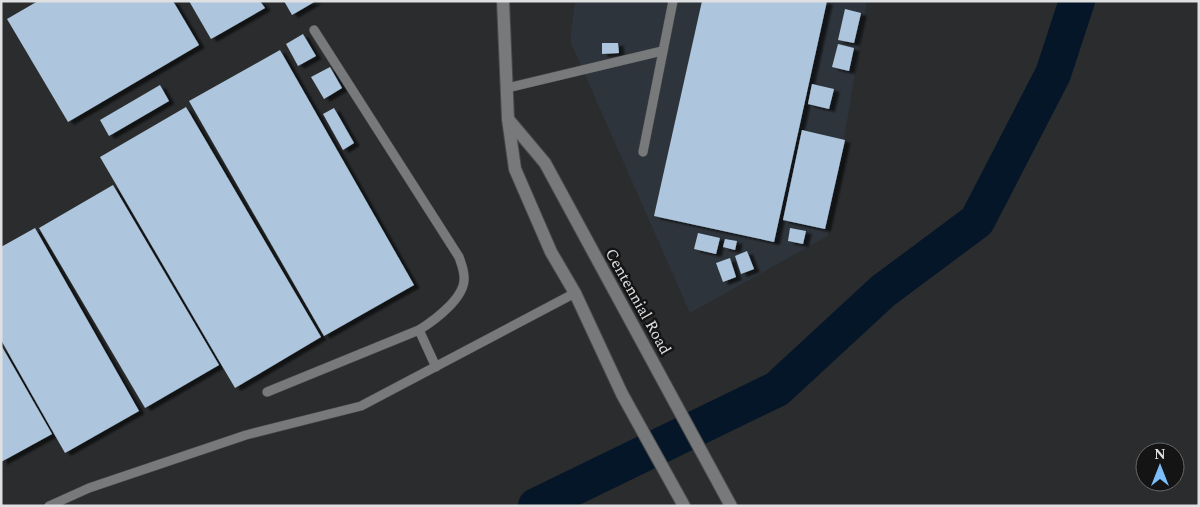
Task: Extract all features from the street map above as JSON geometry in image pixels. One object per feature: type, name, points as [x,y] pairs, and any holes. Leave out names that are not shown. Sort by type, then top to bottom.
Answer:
[{"type":"street","points":[[503,1],[508,119],[515,170],[551,252],[574,293],[622,394],[684,506]]},
{"type":"street","name":"Centennial Road","points":[[508,119],[545,163],[661,373],[731,506]]},
{"type":"lane","points":[[643,152],[673,1]]},
{"type":"lane","points":[[267,392],[419,330],[434,321],[457,298],[465,278],[459,257],[314,30]]},
{"type":"lane","points":[[507,88],[662,51]]},
{"type":"lane","points":[[49,506],[89,488],[246,435],[361,406],[574,293]]},
{"type":"lane","points":[[419,330],[436,366]]},
{"type":"shaded area","points":[[575,1],[867,1],[828,236],[690,313],[570,41]]},
{"type":"building","points":[[38,1],[173,1],[199,45],[68,122],[7,19]]},
{"type":"building","points":[[189,1],[260,1],[265,8],[211,39]]},
{"type":"building","points":[[284,1],[316,1],[292,15]]},
{"type":"building","points":[[702,1],[827,1],[774,242],[654,216]]},
{"type":"building","points":[[845,9],[861,13],[854,43],[838,40]]},
{"type":"building","points":[[303,34],[316,56],[298,66],[286,44]]},
{"type":"building","points":[[602,43],[618,43],[619,53],[602,54]]},
{"type":"building","points":[[838,44],[854,48],[849,71],[832,67]]},
{"type":"building","points":[[280,50],[414,285],[324,336],[189,101]]},
{"type":"building","points":[[330,67],[342,88],[324,99],[311,77]]},
{"type":"building","points":[[812,84],[834,89],[829,109],[808,104]]},
{"type":"building","points":[[160,85],[169,101],[109,136],[100,120]]},
{"type":"building","points":[[186,107],[321,337],[235,388],[100,157]]},
{"type":"building","points":[[334,108],[354,143],[343,150],[323,114]]},
{"type":"building","points":[[802,130],[845,140],[825,229],[783,220]]},
{"type":"building","points":[[113,185],[219,365],[145,408],[39,228]]},
{"type":"building","points":[[35,228],[139,411],[65,453],[1,340],[1,247]]},
{"type":"building","points":[[790,228],[806,231],[803,244],[788,241]]},
{"type":"building","points":[[698,233],[720,238],[716,254],[694,249]]},
{"type":"building","points":[[725,239],[737,241],[735,250],[723,247]]},
{"type":"building","points":[[747,251],[754,269],[741,274],[735,256]]},
{"type":"building","points":[[730,258],[736,277],[723,282],[716,263]]},
{"type":"building","points":[[1,345],[52,434],[1,462]]},
{"type":"waterway","points":[[536,506],[777,389],[883,291],[977,221],[1053,74],[1077,1]]}]
